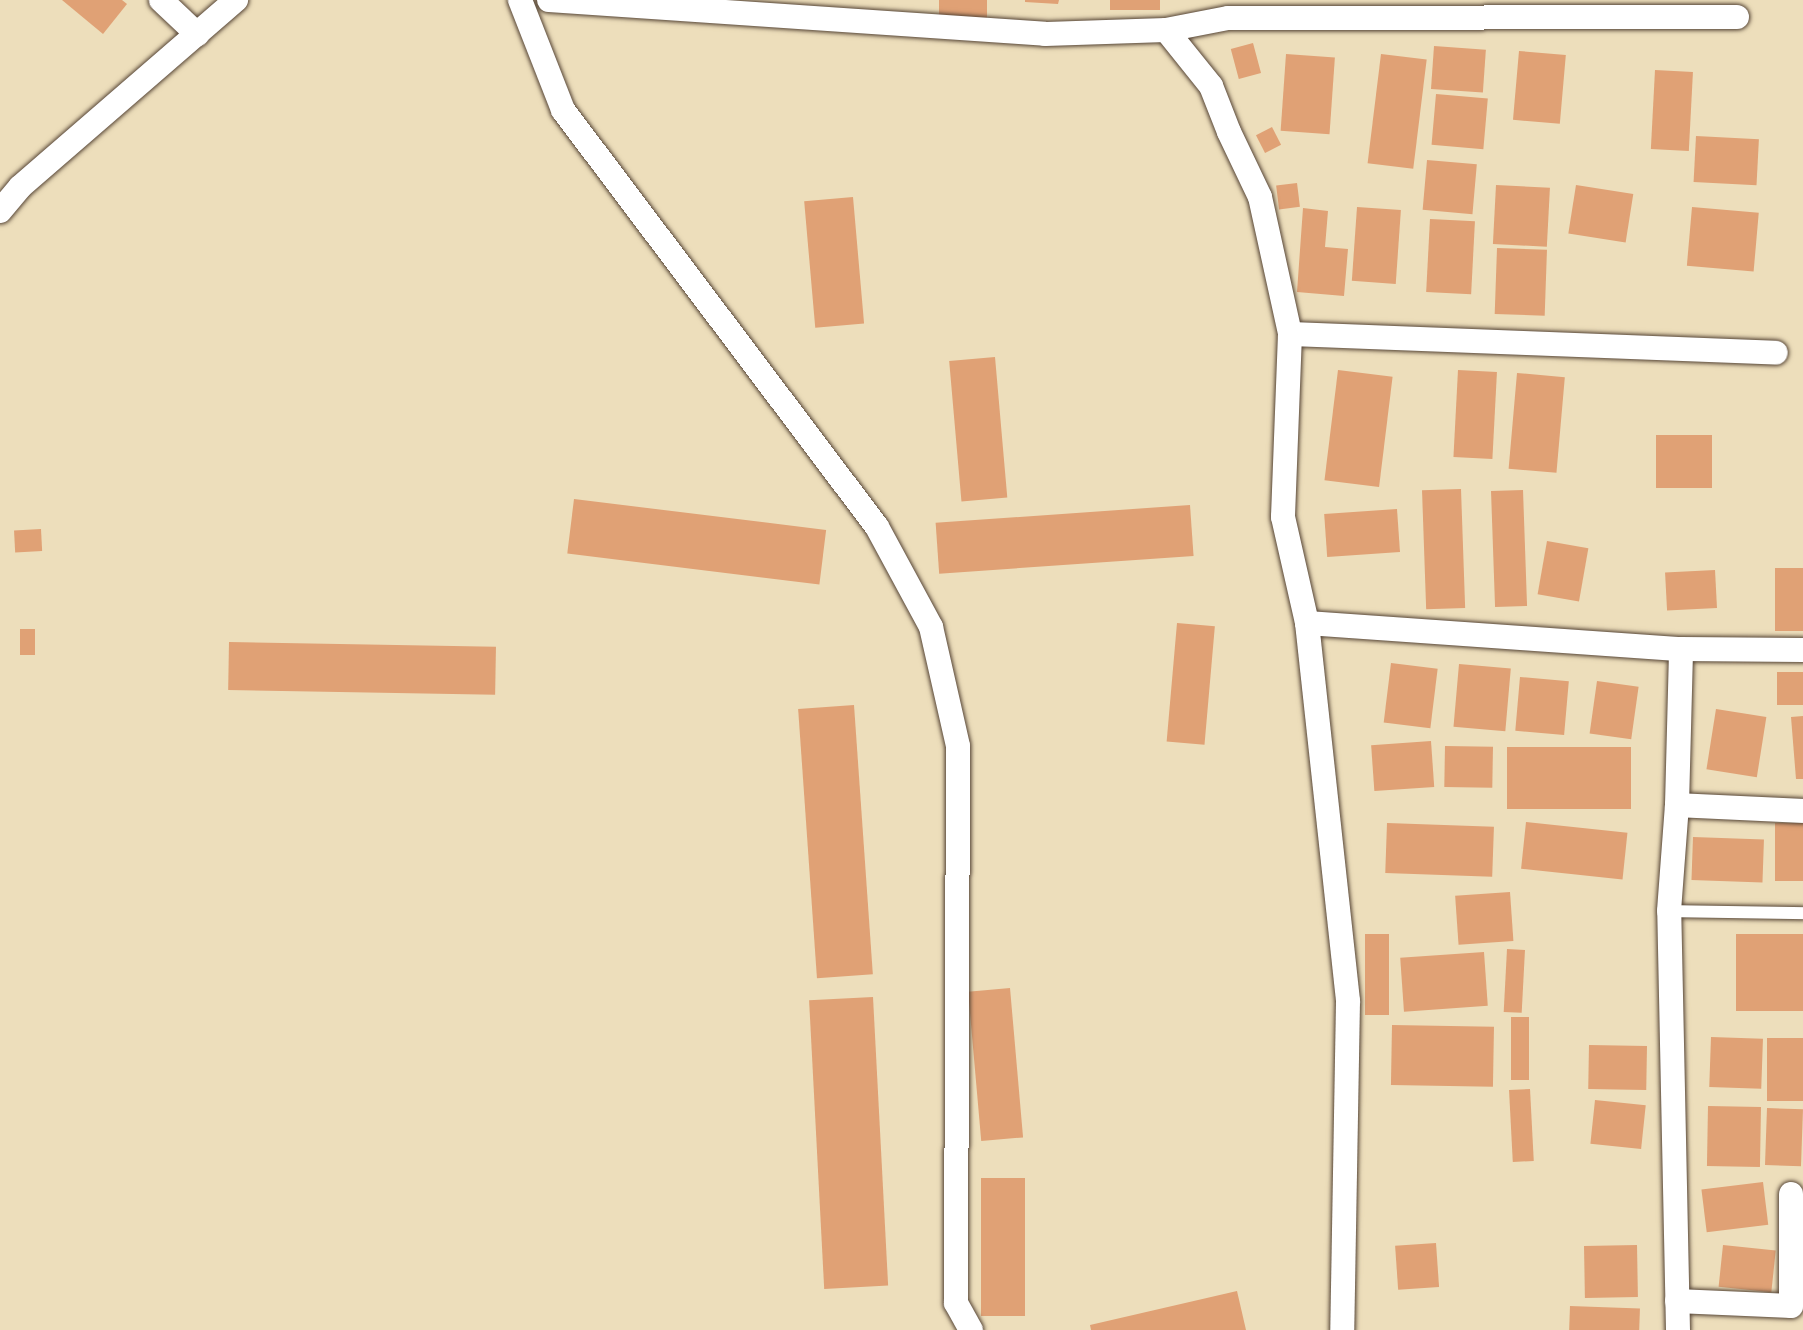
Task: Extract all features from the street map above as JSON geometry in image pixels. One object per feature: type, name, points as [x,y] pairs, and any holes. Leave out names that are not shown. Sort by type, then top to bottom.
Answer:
[{"type":"street","points":[[161,0],[197,34]]},
{"type":"street","points":[[0,211],[10,184],[236,0]]},
{"type":"street","points":[[520,0],[563,110],[877,527],[931,627],[958,746],[956,1303],[971,1330]]},
{"type":"street","points":[[549,0],[1045,34],[1166,30],[1228,18],[1737,17]]},
{"type":"street","points":[[1166,30],[1211,87],[1229,132],[1260,197],[1290,334],[1283,517],[1307,623],[1348,1001],[1342,1330]]},
{"type":"street","points":[[1290,334],[1776,353]]},
{"type":"street","points":[[1307,623],[1681,649],[1803,650]]},
{"type":"street","points":[[1678,1330],[1669,911],[1677,805],[1681,649]]},
{"type":"street","points":[[1677,805],[1803,811]]},
{"type":"street","points":[[1677,1301],[1791,1306],[1791,1194]]},
{"type":"lane","points":[[1669,911],[1803,913]]},
{"type":"building","points":[[62,0],[122,0],[127,4],[103,34]]},
{"type":"building","points":[[939,0],[987,0],[987,19],[939,19]]},
{"type":"building","points":[[1025,0],[1059,0],[1058,4],[1025,2]]},
{"type":"building","points":[[1110,0],[1160,0],[1160,10],[1110,10]]},
{"type":"building","points":[[1253,43],[1261,73],[1239,79],[1231,49]]},
{"type":"building","points":[[1434,46],[1486,50],[1483,93],[1431,89]]},
{"type":"building","points":[[1519,51],[1566,55],[1560,124],[1513,120]]},
{"type":"building","points":[[1286,54],[1335,57],[1330,134],[1281,131]]},
{"type":"building","points":[[1381,54],[1427,60],[1413,169],[1368,163]]},
{"type":"building","points":[[1655,70],[1693,72],[1689,151],[1651,149]]},
{"type":"building","points":[[1436,94],[1488,99],[1483,149],[1432,145]]},
{"type":"building","points":[[1272,127],[1281,145],[1265,153],[1256,135]]},
{"type":"building","points":[[1696,136],[1759,139],[1757,185],[1694,182]]},
{"type":"building","points":[[1427,160],[1477,164],[1472,214],[1423,210]]},
{"type":"building","points":[[1297,183],[1300,207],[1279,209],[1276,186]]},
{"type":"building","points":[[1496,185],[1550,188],[1547,247],[1493,244]]},
{"type":"building","points":[[1576,185],[1633,194],[1626,242],[1568,233]]},
{"type":"building","points":[[853,197],[864,324],[815,328],[804,201]]},
{"type":"building","points":[[1357,207],[1401,210],[1396,284],[1352,281]]},
{"type":"building","points":[[1692,207],[1759,213],[1754,272],[1687,266]]},
{"type":"building","points":[[1303,208],[1328,211],[1325,247],[1348,249],[1344,296],[1297,292]]},
{"type":"building","points":[[1430,219],[1475,221],[1471,294],[1426,292]]},
{"type":"building","points":[[1497,248],[1547,250],[1545,316],[1495,314]]},
{"type":"building","points":[[995,357],[1007,497],[961,501],[949,361]]},
{"type":"building","points":[[1338,370],[1393,377],[1379,487],[1324,480]]},
{"type":"building","points":[[1458,370],[1497,372],[1492,459],[1453,457]]},
{"type":"building","points":[[1517,373],[1565,377],[1556,473],[1509,469]]},
{"type":"building","points":[[1656,435],[1712,435],[1712,488],[1656,488]]},
{"type":"building","points":[[1461,489],[1465,608],[1426,609],[1422,490]]},
{"type":"building","points":[[1523,490],[1527,606],[1495,607],[1491,491]]},
{"type":"building","points":[[574,499],[826,530],[819,585],[567,554]]},
{"type":"building","points":[[1190,505],[1194,556],[939,574],[936,523]]},
{"type":"building","points":[[1397,509],[1400,552],[1327,557],[1324,514]]},
{"type":"building","points":[[41,529],[42,551],[15,552],[14,530]]},
{"type":"building","points":[[1547,541],[1588,548],[1579,601],[1538,594]]},
{"type":"building","points":[[1775,568],[1803,568],[1803,631],[1775,631]]},
{"type":"building","points":[[1715,570],[1717,608],[1667,611],[1665,573]]},
{"type":"building","points":[[1177,623],[1215,626],[1204,745],[1167,742]]},
{"type":"building","points":[[20,629],[35,629],[35,655],[20,655]]},
{"type":"building","points":[[229,642],[496,647],[495,695],[228,690]]},
{"type":"building","points":[[1391,663],[1438,669],[1430,728],[1384,723]]},
{"type":"building","points":[[1459,664],[1511,669],[1505,731],[1454,727]]},
{"type":"building","points":[[1777,672],[1803,672],[1803,705],[1777,705]]},
{"type":"building","points":[[1520,677],[1569,681],[1564,735],[1515,731]]},
{"type":"building","points":[[1597,681],[1639,687],[1631,739],[1590,733]]},
{"type":"building","points":[[854,705],[873,974],[817,978],[798,709]]},
{"type":"building","points":[[1716,709],[1766,717],[1757,777],[1706,769]]},
{"type":"building","points":[[1803,716],[1803,779],[1796,779],[1791,717]]},
{"type":"building","points":[[1431,741],[1434,787],[1374,791],[1371,745]]},
{"type":"building","points":[[1445,746],[1493,747],[1492,788],[1444,787]]},
{"type":"building","points":[[1507,747],[1631,747],[1631,809],[1507,809]]},
{"type":"building","points":[[1526,822],[1627,833],[1623,879],[1521,869]]},
{"type":"building","points":[[1387,823],[1494,827],[1492,877],[1385,873]]},
{"type":"building","points":[[1775,823],[1803,823],[1803,881],[1775,881]]},
{"type":"building","points":[[1693,837],[1764,839],[1762,882],[1691,880]]},
{"type":"building","points":[[1510,892],[1513,941],[1459,945],[1455,896]]},
{"type":"building","points":[[1365,934],[1389,934],[1389,1015],[1365,1015]]},
{"type":"building","points":[[1736,934],[1803,934],[1803,1011],[1736,1011]]},
{"type":"building","points":[[1507,949],[1525,950],[1522,1013],[1504,1012]]},
{"type":"building","points":[[1484,952],[1488,1006],[1404,1012],[1400,958]]},
{"type":"building","points":[[1010,988],[1023,1137],[981,1141],[968,992]]},
{"type":"building","points":[[873,997],[888,1286],[824,1289],[809,1000]]},
{"type":"building","points":[[1511,1017],[1529,1017],[1529,1080],[1511,1080]]},
{"type":"building","points":[[1392,1025],[1494,1027],[1493,1087],[1391,1085]]},
{"type":"building","points":[[1711,1037],[1763,1039],[1761,1089],[1709,1087]]},
{"type":"building","points":[[1767,1038],[1803,1038],[1803,1101],[1767,1101]]},
{"type":"building","points":[[1589,1045],[1647,1046],[1646,1090],[1588,1089]]},
{"type":"building","points":[[1530,1089],[1534,1161],[1513,1162],[1509,1090]]},
{"type":"building","points":[[1595,1100],[1646,1105],[1641,1149],[1590,1144]]},
{"type":"building","points":[[1708,1106],[1761,1107],[1760,1167],[1707,1166]]},
{"type":"building","points":[[1767,1108],[1803,1109],[1801,1166],[1765,1165]]},
{"type":"building","points":[[981,1178],[1025,1178],[1025,1316],[981,1316]]},
{"type":"building","points":[[1763,1182],[1768,1225],[1707,1232],[1701,1190]]},
{"type":"building","points":[[1436,1243],[1439,1287],[1398,1290],[1395,1246]]},
{"type":"building","points":[[1637,1245],[1638,1297],[1585,1298],[1584,1246]]},
{"type":"building","points":[[1723,1245],[1776,1251],[1771,1292],[1719,1287]]},
{"type":"building","points":[[1237,1291],[1246,1330],[1091,1330],[1090,1325]]},
{"type":"building","points":[[1570,1306],[1640,1308],[1639,1330],[1569,1330]]}]
